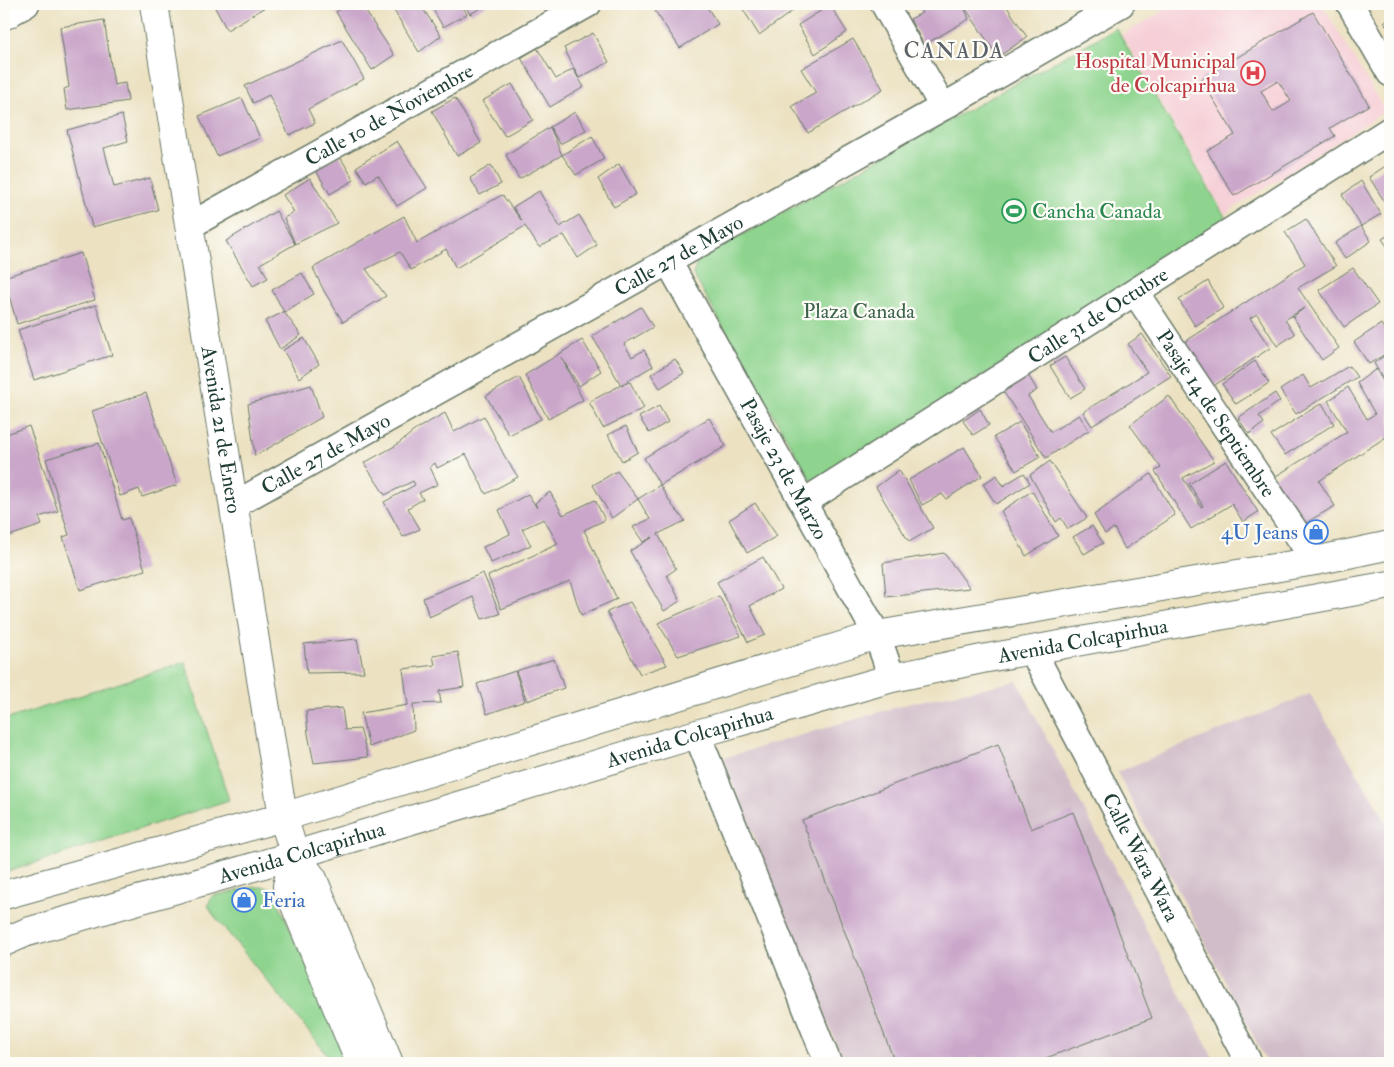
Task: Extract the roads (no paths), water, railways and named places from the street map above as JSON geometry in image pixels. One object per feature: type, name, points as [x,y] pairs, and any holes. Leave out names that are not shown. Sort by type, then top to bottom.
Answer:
[{"type":"main road","name":"Avenida 21 de Enero","points":[[154,4],[283,817],[294,855],[313,878],[390,1063]]},
{"type":"main road","name":"Avenida Colcapirhua","points":[[4,895],[12,891],[283,817],[877,635],[1315,561],[1390,545]]},
{"type":"main road","name":"Avenida Colcapirhua","points":[[4,942],[27,932],[892,678],[1032,650],[1390,585]]},
{"type":"main road","name":"Avenida 21 de Enero","points":[[294,855],[287,886],[360,1063]]},
{"type":"street","name":"Calle 10 de Noviembre","points":[[189,226],[588,4]]},
{"type":"street","points":[[884,4],[943,107]]},
{"type":"street","name":"Calle 27 de Mayo","points":[[234,505],[943,107],[1121,4]]},
{"type":"street","points":[[1350,4],[1390,73]]},
{"type":"street","name":"Calle 31 de Octubre","points":[[804,502],[1390,130]]},
{"type":"street","name":"Pasaje 23 de Marzo","points":[[668,261],[877,635],[892,678]]},
{"type":"street","name":"Pasaje 14 de Septiembre","points":[[1134,292],[1315,561]]},
{"type":"street","name":"Calle Wara Wara","points":[[1032,650],[1249,1063]]},
{"type":"street","points":[[697,734],[828,1063]]},
{"type":"place","name":"Hospital Municipal de Colcapirhua","points":[[1253,73]]},
{"type":"place","name":"Cancha Canada","points":[[1014,211]]},
{"type":"place","name":"4U Jeans","points":[[1316,532]]},
{"type":"place","name":"Feria","points":[[244,900]]},
{"type":"district","name":"CANADA","points":[[954,51]]},
{"type":"park label","name":"Plaza Canada","points":[[859,311]]}]
